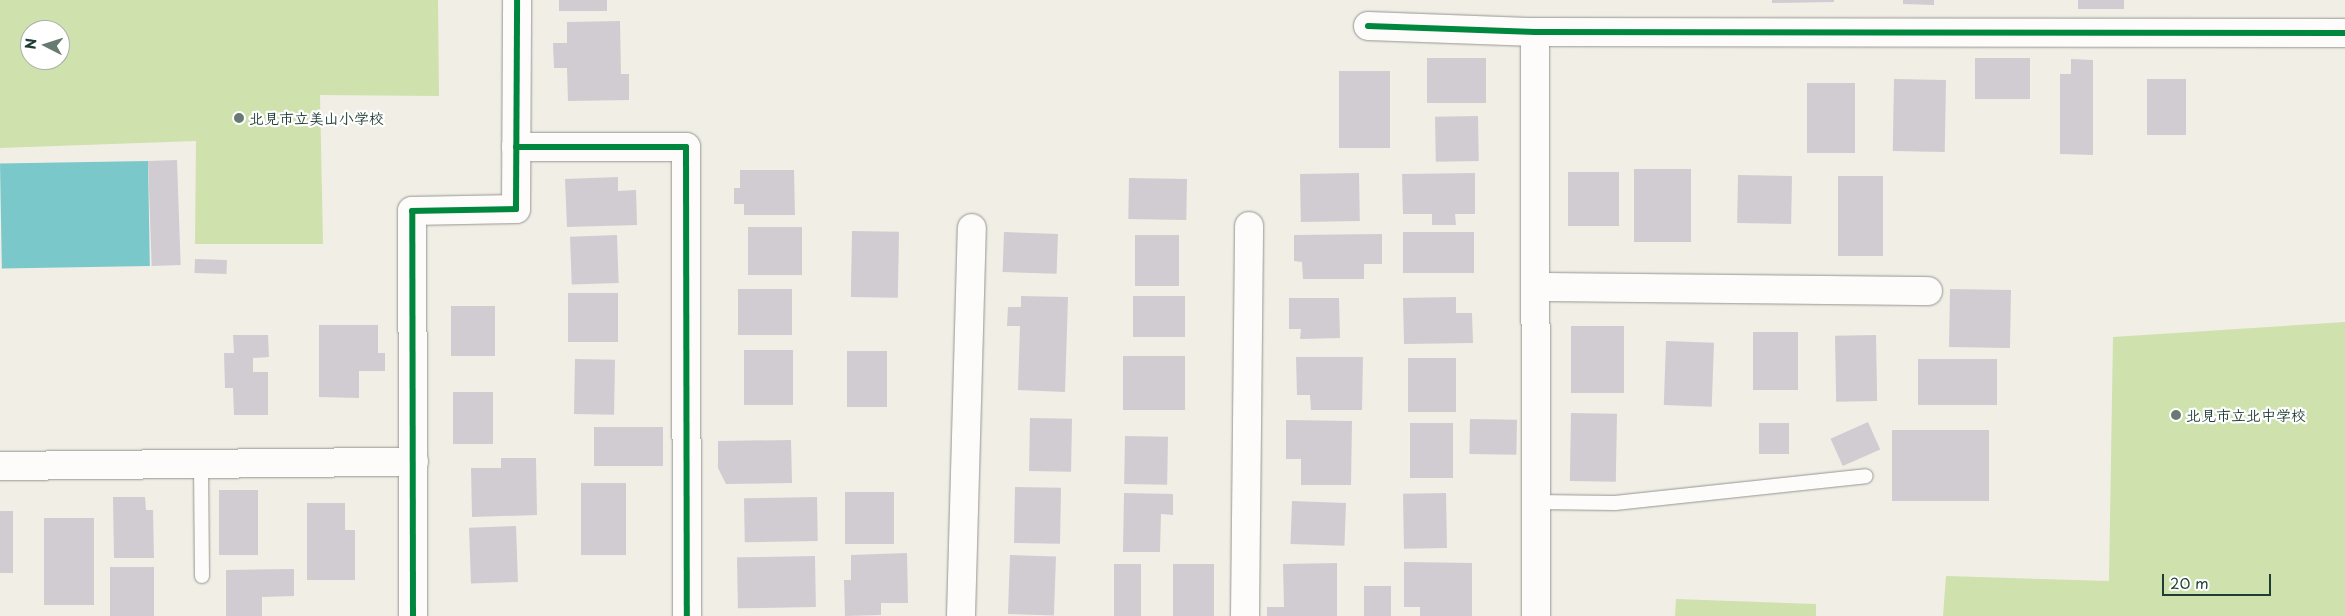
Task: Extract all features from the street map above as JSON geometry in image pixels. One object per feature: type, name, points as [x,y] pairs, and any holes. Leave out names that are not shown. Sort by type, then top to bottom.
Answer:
[{"type":"street","points":[[413,616],[412,211],[516,209],[517,0]]},
{"type":"street","points":[[1368,26],[1535,32],[2345,33]]},
{"type":"street","points":[[1535,32],[1536,616]]},
{"type":"street","points":[[516,147],[686,147],[687,616]]},
{"type":"street","points":[[1246,616],[1249,226]]},
{"type":"street","points":[[961,616],[972,228]]},
{"type":"street","points":[[1536,287],[1928,290]]},
{"type":"street","points":[[0,466],[414,462]]},
{"type":"lane","points":[[201,464],[202,576]]},
{"type":"lane","points":[[1536,502],[1615,503],[1866,476]]},
{"type":"green space","points":[[0,0],[438,0],[439,96],[320,95],[323,244],[195,244],[196,141],[0,148]]},
{"type":"green space","points":[[2345,322],[2345,616],[1943,616],[1946,576],[2109,581],[2113,337]]},
{"type":"green space","points":[[1676,599],[1816,604],[1816,616],[1675,616]]},
{"type":"water","points":[[148,161],[150,266],[2,269],[0,164]]},
{"type":"building","points":[[559,0],[607,0],[607,11],[559,11]]},
{"type":"building","points":[[1772,0],[1834,0],[1834,2],[1772,3]]},
{"type":"building","points":[[1903,0],[1934,0],[1934,5],[1903,4]]},
{"type":"building","points":[[2078,0],[2124,0],[2124,9],[2078,9]]},
{"type":"building","points":[[620,21],[621,74],[629,74],[629,100],[568,101],[567,68],[554,68],[553,43],[567,43],[567,22]]},
{"type":"building","points":[[1427,58],[1486,58],[1486,103],[1427,103]]},
{"type":"building","points":[[1975,58],[2030,58],[2030,99],[1975,99]]},
{"type":"building","points":[[2071,59],[2093,60],[2093,155],[2060,154],[2060,74],[2071,74]]},
{"type":"building","points":[[1339,71],[1390,71],[1390,148],[1339,148]]},
{"type":"building","points":[[1894,79],[1946,80],[1945,152],[1893,151]]},
{"type":"building","points":[[2147,79],[2186,79],[2186,135],[2147,135]]},
{"type":"building","points":[[1807,83],[1855,83],[1855,153],[1807,153]]},
{"type":"building","points":[[1478,116],[1479,161],[1436,162],[1435,117]]},
{"type":"building","points":[[177,160],[181,265],[152,266],[148,161]]},
{"type":"building","points":[[1634,169],[1691,169],[1691,242],[1634,242]]},
{"type":"building","points":[[740,170],[794,170],[795,215],[744,215],[744,204],[734,204],[734,188],[740,188]]},
{"type":"building","points":[[1568,172],[1619,172],[1619,226],[1568,226]]},
{"type":"building","points":[[1359,173],[1360,221],[1301,222],[1300,174]]},
{"type":"building","points":[[1475,173],[1475,214],[1455,214],[1456,225],[1432,225],[1432,214],[1403,214],[1402,174]]},
{"type":"building","points":[[1738,175],[1792,176],[1791,224],[1737,223]]},
{"type":"building","points":[[1838,176],[1883,176],[1883,256],[1838,256]]},
{"type":"building","points":[[618,177],[618,191],[636,190],[637,225],[567,227],[565,179]]},
{"type":"building","points":[[1129,178],[1187,179],[1186,220],[1128,219]]},
{"type":"building","points":[[748,227],[802,227],[802,275],[748,275]]},
{"type":"building","points":[[852,231],[899,232],[898,298],[851,297]]},
{"type":"building","points":[[1004,232],[1058,234],[1057,274],[1003,272]]},
{"type":"building","points":[[1403,232],[1474,232],[1474,273],[1403,273]]},
{"type":"building","points":[[1382,234],[1382,264],[1364,264],[1364,279],[1303,279],[1302,262],[1294,261],[1294,235]]},
{"type":"building","points":[[617,235],[619,283],[572,285],[570,237]]},
{"type":"building","points":[[1135,235],[1179,235],[1179,286],[1135,286]]},
{"type":"building","points":[[195,259],[227,260],[226,274],[195,273]]},
{"type":"building","points":[[738,289],[792,289],[792,335],[738,335]]},
{"type":"building","points":[[1950,289],[2011,290],[2010,348],[1949,347]]},
{"type":"building","points":[[568,293],[618,293],[618,342],[568,342]]},
{"type":"building","points":[[1021,296],[1068,297],[1065,392],[1018,390],[1020,326],[1007,326],[1008,307],[1021,307]]},
{"type":"building","points":[[1133,296],[1185,296],[1185,337],[1133,337]]},
{"type":"building","points":[[1456,297],[1456,313],[1472,313],[1473,343],[1404,344],[1403,298]]},
{"type":"building","points":[[1289,298],[1339,298],[1340,338],[1300,339],[1301,329],[1289,329]]},
{"type":"building","points":[[451,306],[495,306],[495,356],[451,356]]},
{"type":"building","points":[[319,325],[378,325],[378,353],[385,353],[385,371],[359,371],[359,398],[319,397]]},
{"type":"building","points":[[1571,326],[1624,326],[1624,393],[1571,393]]},
{"type":"building","points":[[1753,332],[1798,332],[1798,390],[1753,390]]},
{"type":"building","points":[[233,335],[268,335],[269,357],[253,358],[253,372],[268,372],[268,415],[234,415],[233,388],[225,388],[224,353],[234,353]]},
{"type":"building","points":[[1876,335],[1877,401],[1836,402],[1835,336]]},
{"type":"building","points":[[1666,341],[1714,343],[1712,407],[1664,405]]},
{"type":"building","points":[[744,350],[793,350],[793,405],[744,405]]},
{"type":"building","points":[[847,351],[887,351],[887,407],[847,407]]},
{"type":"building","points":[[1123,356],[1185,356],[1185,410],[1123,410]]},
{"type":"building","points":[[1296,357],[1363,357],[1362,410],[1311,410],[1310,395],[1297,395]]},
{"type":"building","points":[[1408,358],[1456,358],[1456,412],[1408,412]]},
{"type":"building","points":[[575,359],[615,360],[614,415],[574,414]]},
{"type":"building","points":[[1918,359],[1997,359],[1997,405],[1918,405]]},
{"type":"building","points":[[453,392],[493,392],[493,444],[453,444]]},
{"type":"building","points":[[1571,413],[1617,414],[1616,482],[1570,481]]},
{"type":"building","points":[[1030,418],[1072,419],[1071,472],[1029,471]]},
{"type":"building","points":[[1470,419],[1517,420],[1516,455],[1469,454]]},
{"type":"building","points":[[1286,420],[1352,421],[1351,485],[1301,485],[1301,459],[1286,459]]},
{"type":"building","points":[[1868,422],[1880,449],[1843,466],[1831,439]]},
{"type":"building","points":[[1410,423],[1453,423],[1453,478],[1410,478]]},
{"type":"building","points":[[1759,423],[1789,423],[1789,454],[1759,454]]},
{"type":"building","points":[[594,427],[663,427],[663,466],[594,466]]},
{"type":"building","points":[[1892,430],[1989,430],[1989,501],[1892,501]]},
{"type":"building","points":[[1125,436],[1168,437],[1167,485],[1124,484]]},
{"type":"building","points":[[791,440],[792,483],[726,484],[718,468],[718,441]]},
{"type":"building","points":[[501,458],[536,458],[537,515],[472,517],[471,468],[501,468]]},
{"type":"building","points":[[581,483],[626,483],[626,555],[581,555]]},
{"type":"building","points":[[1015,487],[1061,488],[1060,544],[1014,543]]},
{"type":"building","points":[[219,490],[258,490],[258,555],[219,555]]},
{"type":"building","points":[[845,492],[894,492],[894,544],[845,544]]},
{"type":"building","points":[[1124,493],[1173,494],[1173,515],[1161,514],[1160,552],[1123,552]]},
{"type":"building","points":[[1446,493],[1447,548],[1404,549],[1403,494]]},
{"type":"building","points":[[113,497],[145,497],[146,510],[153,510],[154,558],[114,558]]},
{"type":"building","points":[[817,497],[818,541],[745,542],[744,498]]},
{"type":"building","points":[[1292,501],[1346,503],[1344,546],[1290,544]]},
{"type":"building","points":[[307,503],[345,503],[345,530],[355,530],[355,580],[307,580]]},
{"type":"building","points":[[0,511],[13,511],[13,573],[0,573]]},
{"type":"building","points":[[44,518],[94,518],[94,605],[44,605]]},
{"type":"building","points":[[516,526],[518,582],[471,584],[469,528]]},
{"type":"building","points":[[907,553],[908,603],[881,603],[881,615],[845,616],[844,580],[851,580],[851,555]]},
{"type":"building","points":[[1010,555],[1056,557],[1054,616],[1008,614]]},
{"type":"building","points":[[815,556],[816,607],[738,608],[737,557]]},
{"type":"building","points":[[1404,562],[1472,563],[1472,616],[1420,616],[1420,607],[1404,607]]},
{"type":"building","points":[[1337,563],[1337,616],[1267,616],[1267,607],[1284,607],[1283,564]]},
{"type":"building","points":[[1114,564],[1141,564],[1141,616],[1114,616]]},
{"type":"building","points":[[1173,564],[1214,564],[1214,616],[1173,616]]},
{"type":"building","points":[[110,567],[154,567],[154,616],[110,616]]},
{"type":"building","points":[[294,569],[294,596],[262,597],[262,616],[226,616],[226,570]]},
{"type":"building","points":[[1364,586],[1391,586],[1391,616],[1364,616]]},
{"type":"cycle path","points":[[413,616],[412,211],[516,209],[517,0]]},
{"type":"cycle path","points":[[1368,26],[1535,32],[2345,33]]},
{"type":"cycle path","points":[[516,147],[686,147],[687,616]]},
{"type":"place","name":"北見市立美山小学校","points":[[239,118]]},
{"type":"place","name":"北見市立北中学校","points":[[2176,415]]}]
